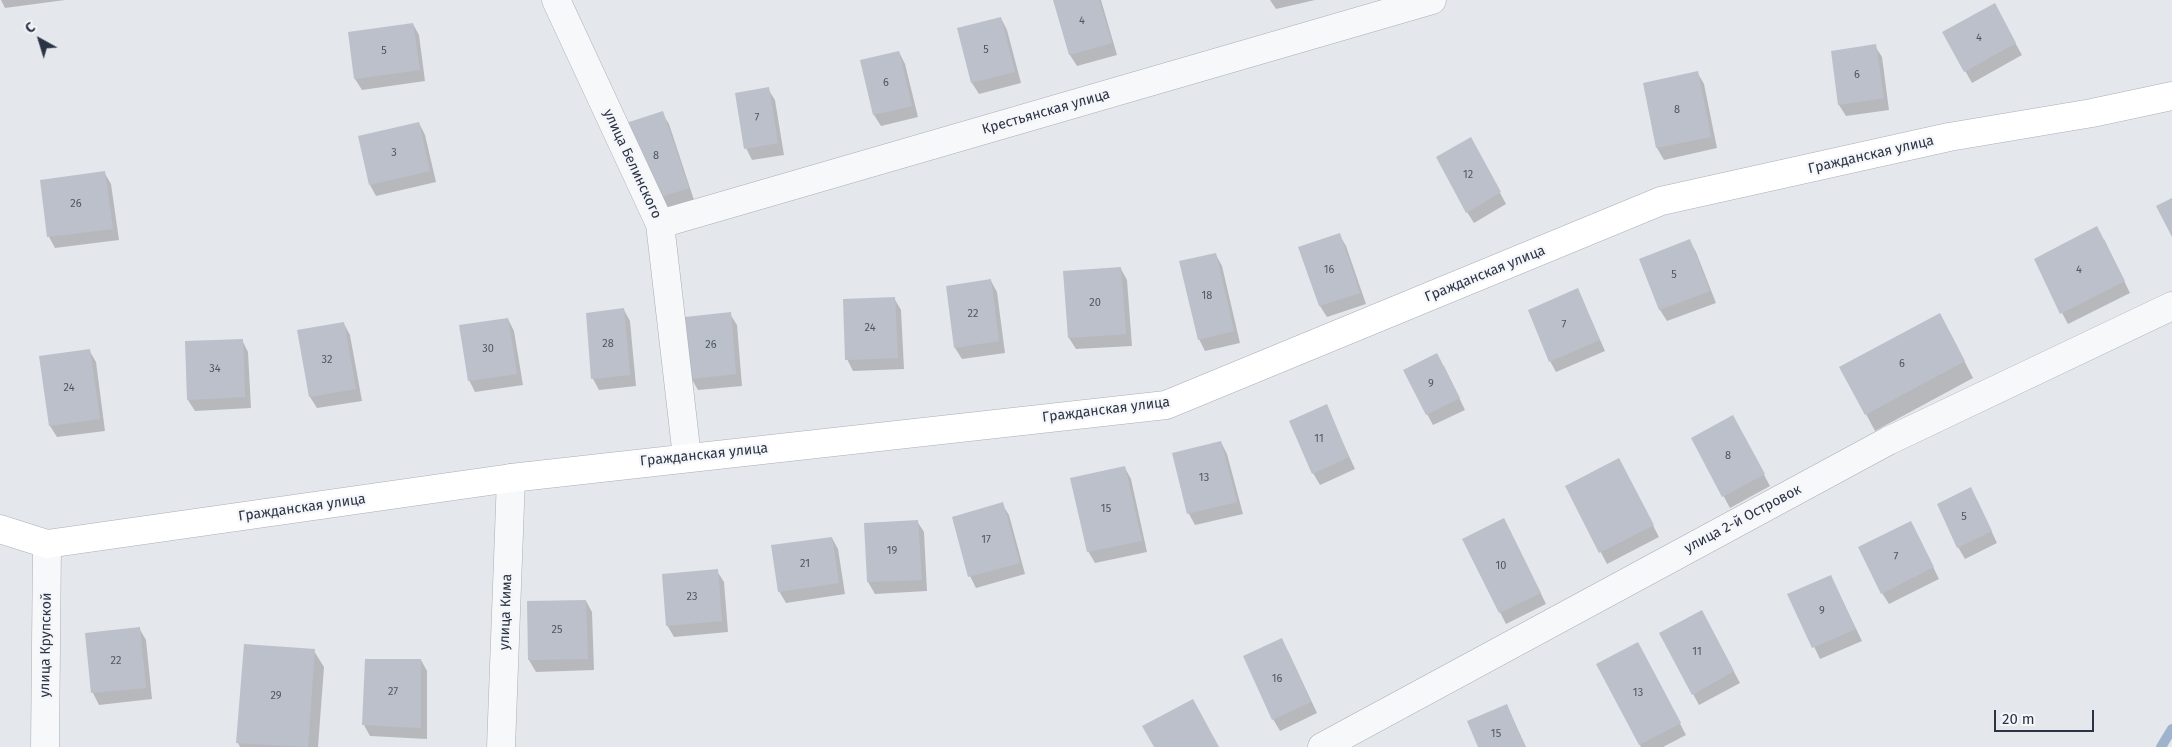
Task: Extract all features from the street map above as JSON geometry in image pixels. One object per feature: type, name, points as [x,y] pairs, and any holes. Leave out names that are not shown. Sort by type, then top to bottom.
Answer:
[{"type":"street","name":"улица Белинского","points":[[556,0],[660,224],[687,457]]},
{"type":"street","name":"Крестьянская улица","points":[[660,224],[1432,0]]},
{"type":"street","name":"Гражданская улица","points":[[0,529],[48,544],[511,478],[1166,405],[1661,201],[1949,137],[2092,113],[2172,96]]},
{"type":"street","name":"улица 2-й Островок","points":[[1326,746],[1888,441],[2172,306]]},
{"type":"street","name":"улица Кима","points":[[500,747],[511,478]]},
{"type":"street","name":"улица Крупской","points":[[45,747],[48,544]]},
{"type":"building","points":[[1053,0],[1099,0],[1112,43],[1069,55]]},
{"type":"building","points":[[1995,3],[2016,43],[1964,72],[1942,32]]},
{"type":"building","points":[[1001,17],[1015,72],[971,83],[957,28]]},
{"type":"building","points":[[413,23],[420,70],[354,79],[348,32]]},
{"type":"building","points":[[1876,44],[1884,98],[1838,105],[1831,51]]},
{"type":"building","points":[[899,51],[912,106],[873,115],[860,60]]},
{"type":"building","points":[[1698,71],[1711,137],[1656,148],[1643,83]]},
{"type":"building","points":[[769,87],[778,143],[744,149],[735,93]]},
{"type":"building","points":[[663,111],[689,188],[648,201],[623,124]]},
{"type":"building","points":[[419,122],[430,171],[369,185],[358,136]]},
{"type":"building","points":[[1471,137],[1501,192],[1466,213],[1436,157]]},
{"type":"building","points":[[105,171],[113,229],[47,237],[40,180]]},
{"type":"building","points":[[2172,198],[2172,237],[2156,206]]},
{"type":"building","points":[[2097,226],[2125,281],[2060,314],[2034,259]]},
{"type":"building","points":[[1340,233],[1360,293],[1319,306],[1298,247]]},
{"type":"building","points":[[1690,239],[1710,291],[1659,310],[1639,259]]},
{"type":"building","points":[[1216,253],[1234,331],[1198,340],[1179,261]]},
{"type":"building","points":[[1121,267],[1126,334],[1068,338],[1063,271]]},
{"type":"building","points":[[991,279],[999,341],[954,348],[946,286]]},
{"type":"building","points":[[1578,288],[1600,340],[1549,362],[1528,310]]},
{"type":"building","points":[[895,297],[898,358],[845,360],[843,299]]},
{"type":"building","points":[[624,308],[630,375],[591,379],[586,313]]},
{"type":"building","points":[[731,312],[736,374],[690,379],[685,317]]},
{"type":"building","points":[[1940,313],[1965,361],[1865,415],[1839,367]]},
{"type":"building","points":[[508,318],[517,374],[468,381],[459,325]]},
{"type":"building","points":[[344,322],[356,389],[309,397],[297,330]]},
{"type":"building","points":[[243,339],[245,397],[187,400],[185,341]]},
{"type":"building","points":[[90,349],[100,419],[49,426],[39,356]]},
{"type":"building","points":[[1437,353],[1460,398],[1426,415],[1403,370]]},
{"type":"building","points":[[1327,404],[1349,457],[1312,474],[1289,421]]},
{"type":"building","points":[[1733,415],[1765,474],[1722,497],[1691,438]]},
{"type":"building","points":[[1221,441],[1237,502],[1187,514],[1172,453]]},
{"type":"building","points":[[1619,458],[1654,525],[1599,553],[1565,486]]},
{"type":"building","points":[[1125,466],[1142,541],[1087,552],[1070,478]]},
{"type":"building","points":[[1971,487],[1992,531],[1957,548],[1937,504]]},
{"type":"building","points":[[1003,502],[1020,563],[968,577],[952,517]]},
{"type":"building","points":[[1504,518],[1541,593],[1499,613],[1462,539]]},
{"type":"building","points":[[918,520],[922,580],[867,582],[864,523]]},
{"type":"building","points":[[1911,521],[1934,567],[1881,594],[1858,547]]},
{"type":"building","points":[[832,537],[839,583],[778,592],[771,545]]},
{"type":"building","points":[[718,569],[722,621],[666,626],[662,574]]},
{"type":"building","points":[[1831,575],[1856,629],[1812,648],[1787,594]]},
{"type":"building","points":[[586,600],[588,659],[528,660],[527,601]]},
{"type":"building","points":[[1702,610],[1734,671],[1692,695],[1659,633]]},
{"type":"building","points":[[140,627],[146,688],[91,693],[85,633]]},
{"type":"building","points":[[1282,638],[1311,702],[1272,720],[1243,656]]},
{"type":"building","points":[[1638,642],[1681,723],[1639,745],[1596,664]]},
{"type":"building","points":[[244,644],[315,649],[308,747],[236,743]]},
{"type":"building","points":[[365,659],[421,659],[421,728],[362,725]]},
{"type":"building","points":[[1193,699],[1219,747],[1154,747],[1142,726]]},
{"type":"building","points":[[1507,704],[1525,747],[1478,747],[1467,721]]},
{"type":"waterway","points":[[2161,747],[2172,729]]}]
